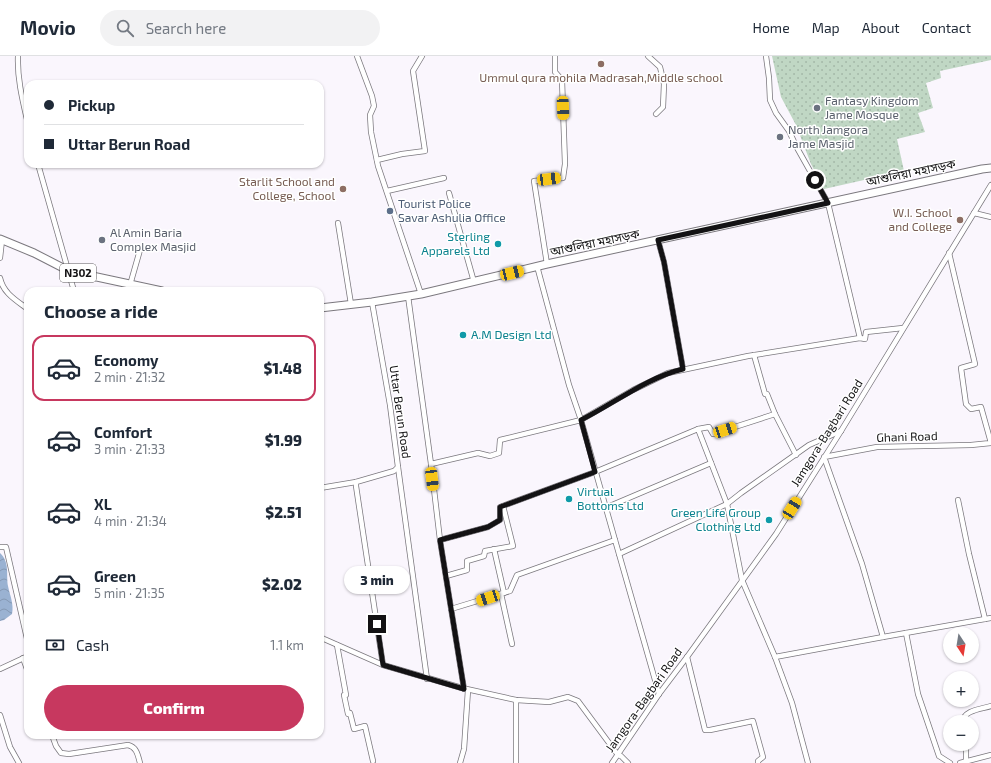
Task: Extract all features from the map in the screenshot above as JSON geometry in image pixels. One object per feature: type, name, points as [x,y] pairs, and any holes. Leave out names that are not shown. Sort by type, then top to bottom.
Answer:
[{"type":"highway","name":"আশুলিয়া মহাসড়ক","points":[[324,307],[421,294],[537,266],[991,168]]},
{"type":"highway","name":"N302","points":[[1,240],[34,253],[69,271],[141,287]]},
{"type":"street","points":[[18,56],[21,91],[24,105]]},
{"type":"street","points":[[357,56],[364,72],[374,106],[370,115],[370,132],[377,160],[421,294]]},
{"type":"street","points":[[377,160],[402,154],[425,151],[413,71],[422,56]]},
{"type":"street","points":[[547,264],[534,181],[563,178],[565,164],[562,80],[555,72],[555,56]]},
{"type":"street","points":[[648,56],[660,67],[664,84],[664,107],[656,114]]},
{"type":"street","points":[[766,56],[770,100],[776,113],[790,131],[796,146],[828,203],[860,338]]},
{"type":"street","points":[[39,168],[73,287]]},
{"type":"street","points":[[387,191],[444,178]]},
{"type":"street","name":"Jamgora-Bagbari Road","points":[[612,763],[659,694],[776,534],[841,431],[991,185]]},
{"type":"street","points":[[449,193],[474,282]]},
{"type":"street","points":[[974,213],[991,217]]},
{"type":"street","points":[[338,223],[351,304]]},
{"type":"street","points":[[0,258],[1,240]]},
{"type":"street","points":[[658,240],[664,262],[683,369]]},
{"type":"street","points":[[130,285],[140,250]]},
{"type":"street","points":[[949,253],[975,364],[961,368],[966,404],[971,409],[980,407],[991,443]]},
{"type":"street","points":[[537,266],[569,385],[581,420],[659,694]]},
{"type":"street","points":[[0,278],[2,286],[5,290],[24,306]]},
{"type":"street","points":[[408,296],[440,540],[466,689],[464,749],[460,763]]},
{"type":"street","name":"Uttar Berun Road","points":[[324,487],[356,482],[394,470],[398,467],[390,404],[372,302]]},
{"type":"street","points":[[430,464],[478,454],[490,456],[499,453],[500,440],[581,420],[633,390],[668,373],[754,355],[860,338],[865,339],[866,332],[904,328]]},
{"type":"street","points":[[754,355],[765,394],[767,394],[775,414],[796,455]]},
{"type":"street","points":[[440,540],[488,527],[500,520],[500,507],[595,472],[698,430],[709,427],[713,434],[775,414]]},
{"type":"street","points":[[698,430],[727,504],[742,580],[775,657],[792,703],[808,763]]},
{"type":"street","points":[[619,554],[727,504],[809,445],[841,431]]},
{"type":"street","name":"Ghani Road","points":[[824,457],[877,447],[971,445],[991,443]]},
{"type":"street","points":[[824,457],[862,564],[884,637]]},
{"type":"street","points":[[605,508],[711,462]]},
{"type":"street","points":[[398,467],[427,679]]},
{"type":"street","points":[[356,482],[383,665]]},
{"type":"street","points":[[958,500],[969,554],[985,619]]},
{"type":"street","points":[[446,576],[467,570],[467,561],[484,556],[485,551],[513,546],[503,506]]},
{"type":"street","points":[[451,609],[510,591],[517,575],[614,540]]},
{"type":"street","points":[[0,547],[6,547],[24,626]]},
{"type":"street","points":[[494,549],[512,644]]},
{"type":"street","points":[[775,657],[991,618]]},
{"type":"street","points":[[906,633],[918,694],[939,756],[950,763]]},
{"type":"street","points":[[324,639],[383,665],[427,679],[466,689],[516,700],[549,702],[568,697],[578,701],[618,755],[628,763]]},
{"type":"street","points":[[337,645],[348,714],[350,713],[354,729],[365,726],[373,761]]},
{"type":"street","points":[[687,657],[702,725],[705,730],[753,721],[763,757],[758,761],[758,763]]},
{"type":"street","points":[[0,669],[23,658]]},
{"type":"street","points":[[516,700],[516,763]]},
{"type":"street","points":[[966,715],[968,713],[991,706]]},
{"type":"street","points":[[0,715],[10,747],[18,763]]},
{"type":"street","points":[[53,739],[56,746],[62,753],[69,754],[128,745],[131,746],[137,753],[140,763]]},
{"type":"street","points":[[966,751],[966,762]]},
{"type":"street","points":[[960,763],[991,756]]},
{"type":"green space","points":[[772,56],[991,56],[991,60],[940,71],[941,78],[926,83],[933,108],[918,113],[925,132],[897,139],[904,171],[824,189],[811,164],[796,125],[781,97]]},
{"type":"water","points":[[0,553],[6,564],[8,586],[12,600],[12,614],[0,621]]},
{"type":"place","name":"Ummul qura mohila Madrasah,Middle school","points":[[601,64]]},
{"type":"place","name":"Fantasy Kingdom Jame Mosque","points":[[817,108]]},
{"type":"place","name":"North Jamgora Jame Masjid","points":[[780,137]]},
{"type":"place","name":"Starlit School and College, School","points":[[343,189]]},
{"type":"place","name":"Tourist Police Savar Ashulia Office","points":[[390,211]]},
{"type":"place","name":"W.I. School and College","points":[[960,220]]},
{"type":"place","name":"Al Amin Baria Complex Masjid","points":[[102,240]]},
{"type":"place","name":"Sterling Apparels Ltd","points":[[498,244]]},
{"type":"place","name":"A.M Design Ltd","points":[[463,335]]},
{"type":"place","name":"Virtual Bottoms Ltd","points":[[569,499]]},
{"type":"place","name":"Green Life Group Clothing Ltd","points":[[769,520]]},
{"type":"route","points":[[377,624],[383,665],[464,689],[440,540],[488,527],[500,520],[500,507],[595,472],[581,420],[633,390],[668,373],[683,369],[664,262],[658,240],[828,203],[815,180]]}]
